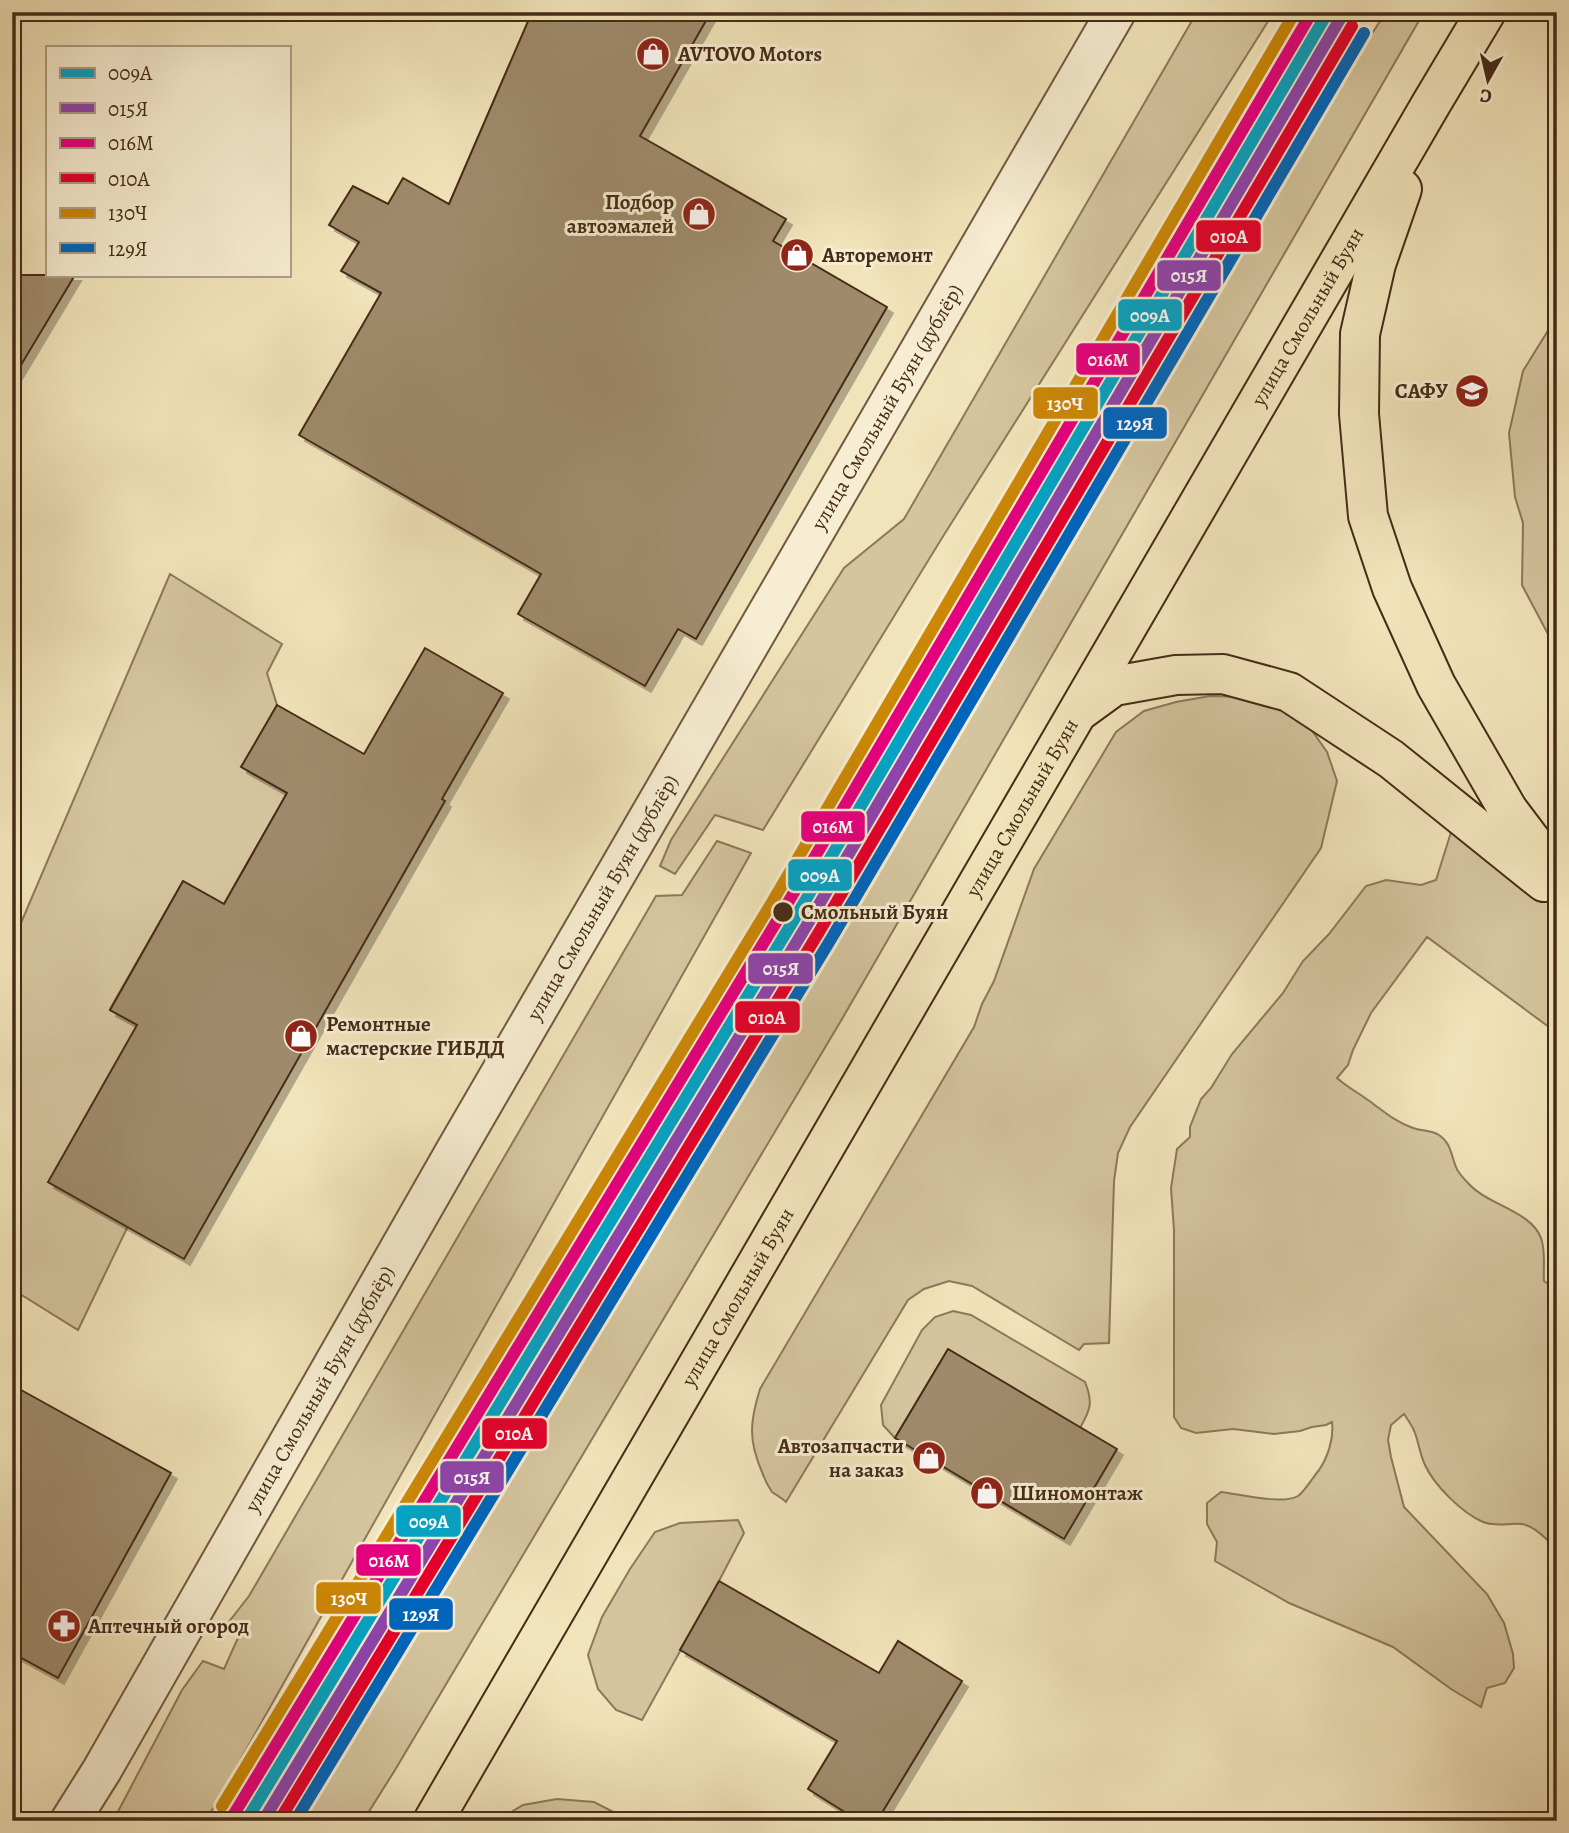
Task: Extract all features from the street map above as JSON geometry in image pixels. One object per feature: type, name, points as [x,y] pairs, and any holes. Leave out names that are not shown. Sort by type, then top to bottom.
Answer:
[{"type":"main road","name":"улица Смольный Буян","points":[[432,1821],[1486,12]]},
{"type":"main road","points":[[1431,104],[1376,264],[1360,334],[1359,414],[1368,516],[1392,588],[1436,685],[1508,810],[1557,875]]},
{"type":"main road","points":[[1079,712],[1114,686],[1176,675],[1223,674],[1289,692],[1391,758],[1557,892]]},
{"type":"street","name":"улица Смольный Буян (дублёр)","points":[[70,1821],[102,1770],[474,1119],[1116,12]]},
{"type":"shaded area","points":[[1197,12],[1274,12],[942,538],[763,830],[715,815],[675,874],[660,866],[671,840],[844,568],[904,519]]},
{"type":"shaded area","points":[[1386,12],[1424,12],[842,1019],[395,1770],[363,1821],[287,1821],[936,724],[1227,257]]},
{"type":"shaded area","points":[[1552,324],[1557,325],[1557,659],[1549,636],[1522,585],[1523,523],[1515,497],[1509,433],[1523,371]]},
{"type":"shaded area","points":[[170,574],[282,644],[267,673],[277,705],[242,767],[287,793],[224,904],[183,881],[110,1009],[137,1025],[128,1226],[78,1330],[12,1289],[12,944]]},
{"type":"shaded area","points":[[1210,696],[1247,697],[1282,709],[1306,722],[1327,752],[1337,781],[1321,848],[1130,1127],[1118,1153],[1114,1181],[1109,1343],[1084,1344],[1079,1350],[972,1286],[949,1281],[924,1289],[908,1300],[786,1502],[772,1492],[754,1450],[752,1430],[760,1389],[974,1027],[994,981],[1034,869],[1116,732],[1144,711]]},
{"type":"shaded area","points":[[1452,829],[1493,855],[1557,903],[1557,1033],[1427,937],[1371,1013],[1348,1065],[1337,1078],[1389,1116],[1443,1138],[1458,1171],[1469,1184],[1487,1198],[1528,1221],[1536,1229],[1543,1249],[1544,1281],[1557,1290],[1557,1549],[1531,1527],[1488,1523],[1475,1518],[1458,1505],[1429,1473],[1414,1431],[1404,1414],[1391,1425],[1388,1440],[1404,1507],[1487,1594],[1504,1623],[1514,1668],[1505,1683],[1487,1688],[1481,1707],[1393,1647],[1289,1603],[1215,1561],[1217,1542],[1207,1524],[1207,1503],[1221,1492],[1272,1499],[1298,1496],[1325,1459],[1330,1447],[1332,1422],[1300,1431],[1274,1434],[1233,1429],[1196,1433],[1181,1428],[1174,1417],[1174,1230],[1171,1188],[1177,1149],[1190,1137],[1190,1127],[1201,1099],[1232,1054],[1283,993],[1303,961],[1329,934],[1366,886],[1386,880],[1421,885],[1436,880]]},
{"type":"shaded area","points":[[717,841],[751,853],[206,1821],[113,1821],[182,1690],[203,1661],[224,1669],[242,1629],[228,1623],[249,1596],[656,896],[682,895]]},
{"type":"shaded area","points":[[953,1311],[971,1315],[1085,1382],[1090,1405],[1080,1428],[948,1349],[895,1438],[883,1425],[881,1405],[922,1330],[935,1317]]},
{"type":"shaded area","points":[[738,1520],[744,1533],[642,1720],[616,1710],[598,1689],[588,1655],[602,1617],[630,1569],[655,1532],[680,1523]]},
{"type":"shaded area","points":[[557,1799],[594,1802],[631,1821],[496,1821],[523,1805]]},
{"type":"building","points":[[532,12],[711,12],[640,136],[786,219],[773,241],[887,307],[696,639],[678,629],[645,686],[518,614],[541,574],[299,435],[381,293],[341,271],[359,242],[329,225],[353,186],[388,204],[403,178],[449,204]]},
{"type":"building","points":[[12,275],[74,276],[12,380]]},
{"type":"building","points":[[425,648],[503,693],[442,799],[445,801],[184,1259],[48,1182],[137,1025],[110,1010],[183,881],[224,904],[287,793],[241,767],[277,705],[364,754]]},
{"type":"building","points":[[948,1349],[1117,1449],[1064,1539],[895,1438]]},
{"type":"building","points":[[12,1385],[171,1473],[58,1678],[12,1653]]},
{"type":"building","points":[[719,1581],[879,1673],[898,1641],[962,1681],[877,1821],[859,1821],[808,1789],[837,1741],[680,1650]]},
{"type":"transit line","name":"130Ч","points":[[222,1806],[771,904],[1295,12]]},
{"type":"transit line","name":"016М","points":[[234,1814],[783,911],[1312,12]]},
{"type":"transit line","name":"009А","points":[[246,1821],[795,918],[1328,12]]},
{"type":"transit line","name":"015Я","points":[[263,1821],[807,925],[1340,19]]},
{"type":"transit line","name":"010А","points":[[279,1821],[819,932],[1352,26]]},
{"type":"transit line","name":"129Я","points":[[295,1821],[831,939],[1364,33]]},
{"type":"place","name":"AVTOVO Motors","points":[[653,54]]},
{"type":"place","name":"Подбор автоэмалей","points":[[699,214]]},
{"type":"place","name":"Авторемонт","points":[[797,255]]},
{"type":"place","name":"САФУ","points":[[1472,391]]},
{"type":"place","name":"Смольный Буян","points":[[783,912]]},
{"type":"place","name":"Ремонтные мастерские ГИБДД","points":[[301,1036]]},
{"type":"place","name":"Автозапчасти на заказ","points":[[929,1458]]},
{"type":"place","name":"Шиномонтаж","points":[[987,1493]]},
{"type":"place","name":"Аптечный огород","points":[[64,1626]]}]
